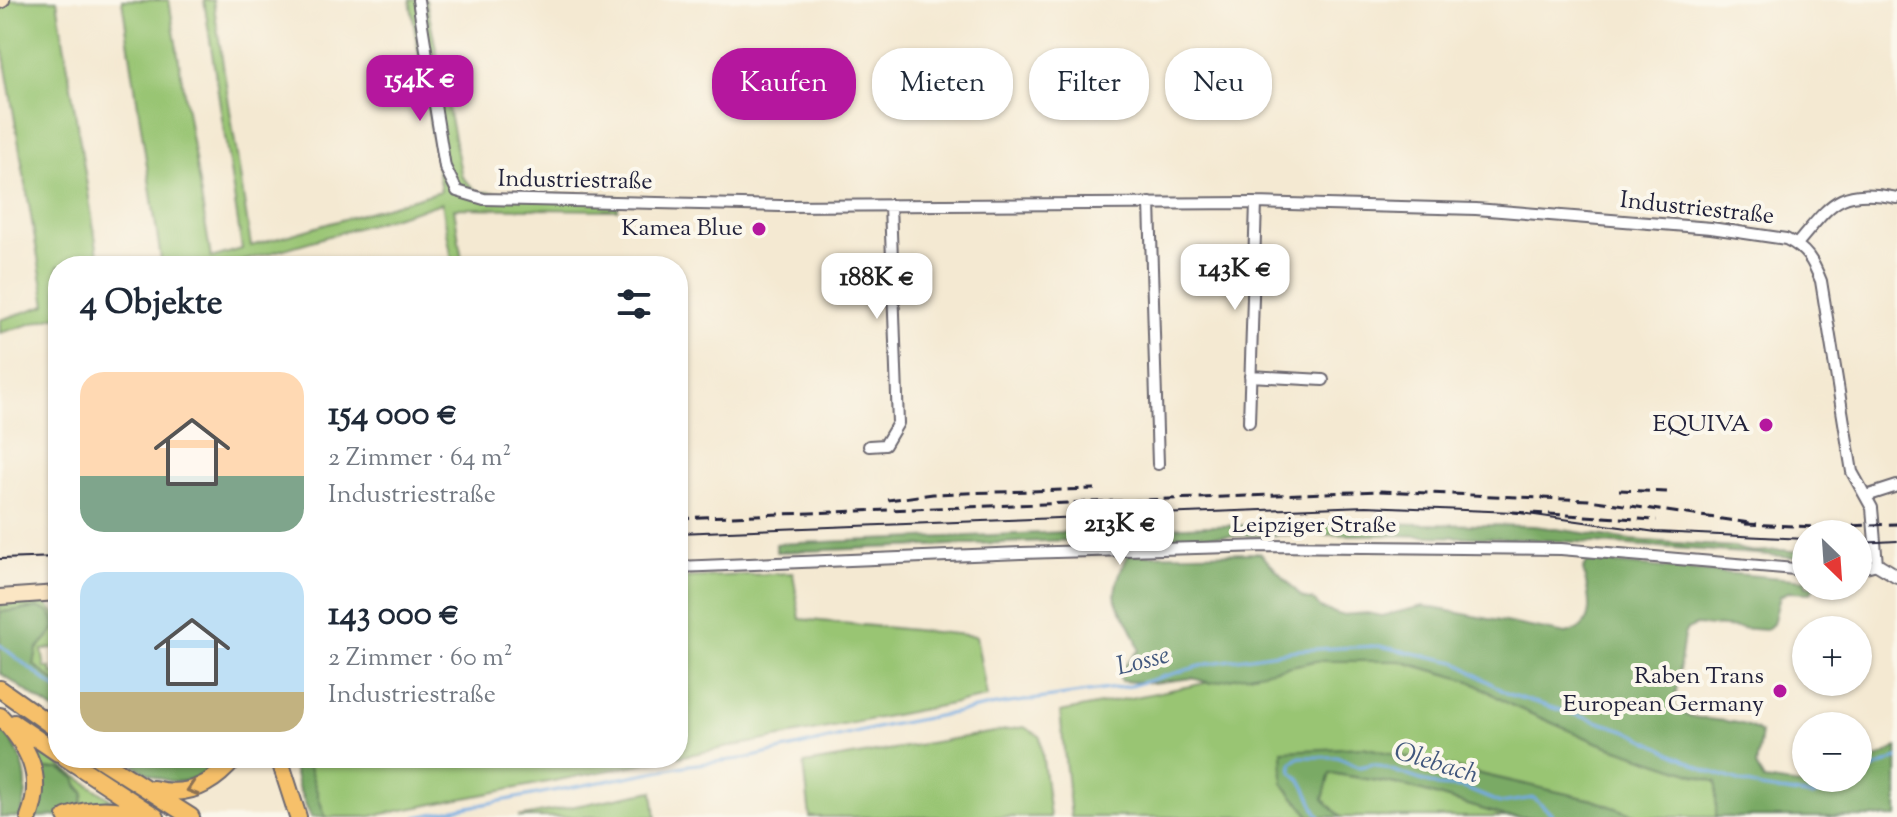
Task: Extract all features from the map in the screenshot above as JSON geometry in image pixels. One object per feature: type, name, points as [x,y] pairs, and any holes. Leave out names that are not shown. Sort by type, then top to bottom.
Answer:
[{"type":"highway","points":[[0,689],[48,723]]},
{"type":"highway","points":[[0,714],[48,746]]},
{"type":"highway","points":[[0,714],[22,740],[34,764],[36,791],[29,817]]},
{"type":"highway","points":[[81,768],[156,817]]},
{"type":"highway","points":[[113,768],[191,817]]},
{"type":"highway","points":[[141,786],[171,793],[188,792],[211,782],[225,768]]},
{"type":"highway","points":[[282,768],[297,816]]},
{"type":"highway","points":[[66,817],[101,809],[125,811],[143,817]]},
{"type":"main road","points":[[0,597],[48,594]]},
{"type":"street","name":"Industriestraße","points":[[418,0],[445,167],[457,191],[484,199],[780,206],[1256,203],[1490,210],[1758,233],[1797,244],[1812,257],[1821,281],[1852,472],[1872,508],[1877,564]]},
{"type":"street","points":[[1797,244],[1820,216],[1843,197],[1858,194],[1897,198]]},
{"type":"street","points":[[1150,203],[1158,464]]},
{"type":"street","points":[[1249,422],[1256,203]]},
{"type":"street","points":[[869,446],[885,445],[898,423],[890,205]]},
{"type":"street","points":[[1250,376],[1323,380]]},
{"type":"street","points":[[1866,496],[1897,486]]},
{"type":"street","name":"Leipziger Straße","points":[[688,567],[1266,546],[1561,549],[1792,569]]},
{"type":"street","points":[[1872,565],[1877,564],[1897,576]]},
{"type":"green space","points":[[0,0],[57,0],[98,256],[48,256],[48,319],[0,333],[0,320],[46,305],[0,32]]},
{"type":"green space","points":[[122,0],[169,0],[211,256],[160,256]]},
{"type":"green space","points":[[204,0],[213,0],[251,246],[441,191],[410,0],[426,0],[462,177],[478,192],[617,197],[618,210],[454,208],[461,256],[451,256],[442,203],[260,256],[218,256],[242,249]]},
{"type":"green space","points":[[1371,523],[1535,526],[1631,540],[1735,547],[1752,551],[1792,551],[1792,557],[1549,540],[1355,535],[1098,539],[776,552],[776,544],[1210,526]]},
{"type":"green space","points":[[1260,553],[1302,597],[1315,601],[1320,608],[1341,615],[1367,613],[1382,616],[1423,606],[1566,634],[1577,630],[1588,617],[1589,598],[1583,569],[1588,561],[1792,579],[1792,592],[1780,596],[1773,624],[1766,630],[1696,625],[1687,629],[1674,706],[1692,716],[1739,723],[1761,733],[1756,766],[1764,780],[1792,784],[1792,792],[1872,792],[1872,761],[1897,747],[1897,817],[1716,817],[1716,782],[1596,742],[1511,705],[1470,681],[1400,661],[1315,661],[1210,683],[1192,678],[1153,683],[1121,681],[1119,672],[1139,650],[1116,598],[1116,588],[1128,555]]},
{"type":"green space","points":[[793,573],[800,619],[976,636],[987,697],[688,755],[688,578]]},
{"type":"green space","points":[[40,602],[47,605],[48,630],[39,608],[0,612],[0,605]]},
{"type":"green space","points":[[39,608],[48,613],[48,637],[37,649],[34,665],[48,676],[48,706],[0,673],[0,612]]},
{"type":"green space","points":[[48,637],[48,649],[42,650],[48,676],[34,665],[37,649]]},
{"type":"green space","points":[[1315,661],[1399,661],[1470,681],[1511,705],[1596,742],[1717,782],[1716,817],[1641,817],[1593,800],[1363,747],[1283,784],[1311,817],[1071,817],[1060,712]]},
{"type":"green space","points":[[1024,727],[1040,736],[1050,817],[810,817],[804,764]]},
{"type":"green space","points":[[0,728],[16,748],[24,770],[26,792],[20,817],[0,817]]},
{"type":"green space","points":[[30,745],[48,757],[48,768],[64,768],[122,807],[55,817],[82,803],[83,791],[68,773],[58,769],[48,769],[40,784]]},
{"type":"green space","points":[[1363,747],[1593,800],[1641,817],[1508,817],[1402,785],[1330,773],[1323,799],[1341,817],[1311,817],[1283,784],[1282,751]]},
{"type":"green space","points":[[141,768],[210,768],[185,781],[174,782]]},
{"type":"green space","points":[[293,768],[309,768],[325,817],[311,817]]},
{"type":"green space","points":[[309,768],[620,768],[367,817],[325,817]]},
{"type":"green space","points":[[45,769],[60,769],[75,778],[84,793],[81,805],[60,816],[34,817]]},
{"type":"green space","points":[[1329,773],[1402,785],[1508,817],[1341,817],[1323,800]]},
{"type":"green space","points":[[653,791],[656,817],[518,817]]},
{"type":"waterway","points":[[0,645],[48,682]]},
{"type":"waterway","name":"Losse","points":[[688,765],[748,758],[885,726],[996,705],[1130,686],[1211,663],[1297,650],[1379,646],[1456,662],[1508,694],[1628,731],[1705,770],[1761,788],[1812,796],[1822,792]]},
{"type":"waterway","name":"Olebach","points":[[1320,817],[1302,782],[1292,772],[1291,763],[1300,757],[1337,757],[1359,767],[1374,764],[1438,786],[1464,788],[1500,803],[1534,798],[1555,817]]},
{"type":"waterway","name":"Losse","points":[[1872,770],[1897,758]]},
{"type":"waterway","name":"Losse","points":[[416,817],[673,768]]},
{"type":"tram line","points":[[688,533],[1366,506],[1513,512],[1656,532],[1792,538]]},
{"type":"tram line","points":[[1872,542],[1897,541]]},
{"type":"tram line","points":[[0,559],[48,557]]},
{"type":"railway","points":[[888,500],[933,494],[1095,489]]},
{"type":"railway","points":[[1619,490],[1668,492]]},
{"type":"railway","points":[[688,518],[1379,491],[1589,500],[1757,524]]},
{"type":"railway","points":[[1513,512],[1657,520]]},
{"type":"railway","points":[[1745,524],[1819,527],[1897,524]]},
{"type":"place","name":"Kamea Blue","points":[[759,229]]},
{"type":"place","name":"EQUIVA","points":[[1766,425]]},
{"type":"place","name":"Raben Trans European Germany","points":[[1780,691]]}]
